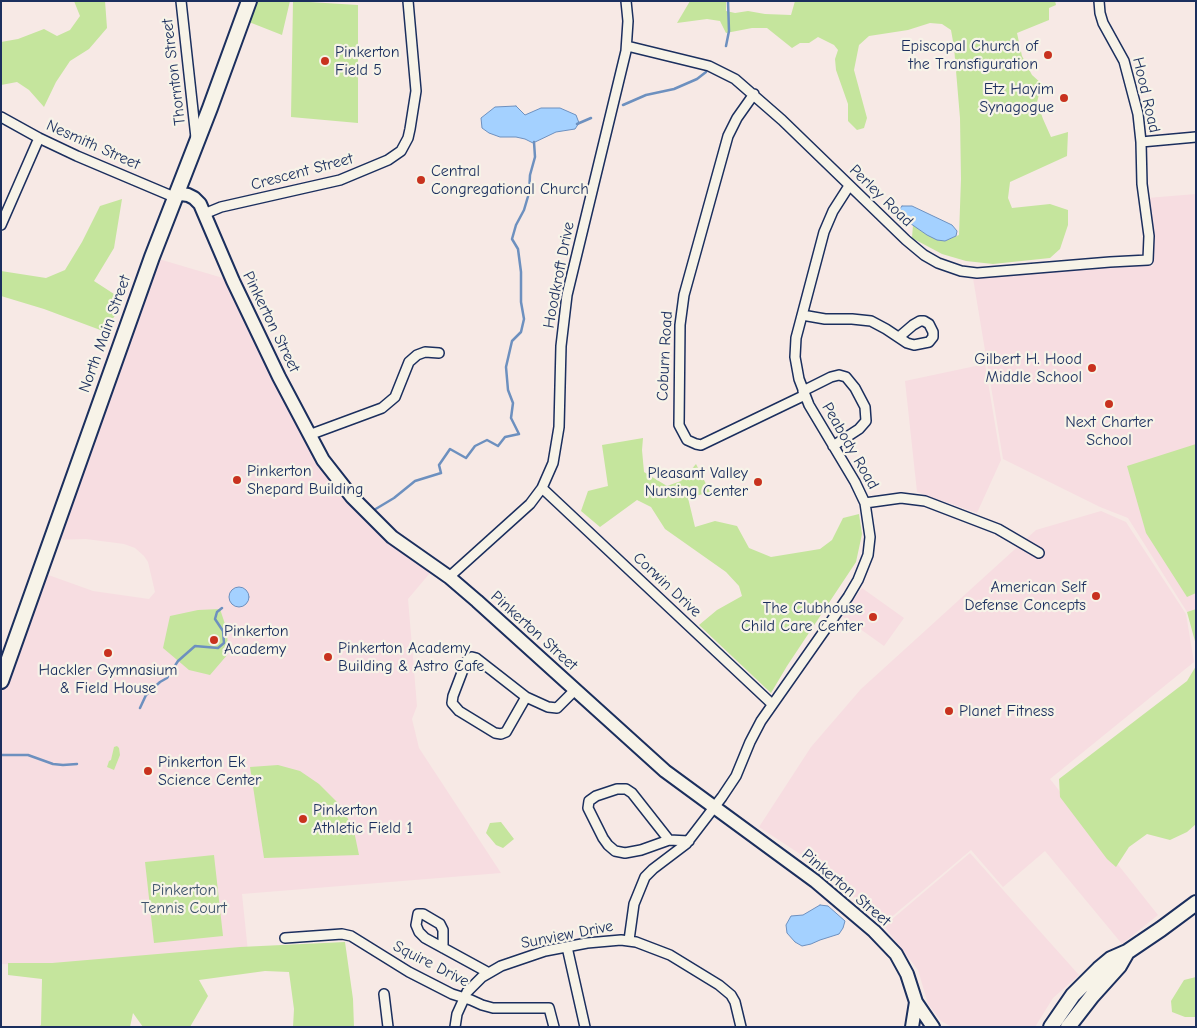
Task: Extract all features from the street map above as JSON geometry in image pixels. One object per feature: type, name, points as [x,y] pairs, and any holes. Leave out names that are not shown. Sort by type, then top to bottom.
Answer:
[{"type":"main road","name":"North Main Street","points":[[1,681],[108,377],[249,1]]},
{"type":"main road","points":[[1051,1027],[1063,1008],[1086,980],[1111,959],[1126,952],[1196,903]]},
{"type":"main road","points":[[1074,1023],[1119,966],[1126,952]]},
{"type":"street","name":"Thornton Street","points":[[181,1],[197,140]]},
{"type":"street","name":"Crescent Street","points":[[204,214],[220,207],[340,180],[388,160],[401,151],[408,138],[416,91],[408,1]]},
{"type":"street","name":"Hoodkroft Drive","points":[[448,577],[524,509],[542,488],[553,463],[558,440],[561,346],[566,295],[627,46],[628,21],[626,1]]},
{"type":"street","name":"Hood Road","points":[[1099,1],[1103,23],[1122,54],[1138,114],[1142,184],[1149,236],[1148,260]]},
{"type":"street","name":"Perley Road","points":[[627,46],[709,66],[736,78],[915,249],[931,260],[961,271],[991,272],[1148,260]]},
{"type":"street","name":"Coburn Road","points":[[754,94],[737,118],[728,136],[684,295],[680,325],[679,425],[687,440],[701,444],[804,393],[831,377],[839,375],[848,379],[866,411],[865,422],[859,430],[834,446]]},
{"type":"street","name":"Nesmith Street","points":[[1,117],[77,156],[174,197]]},
{"type":"street","points":[[1141,142],[1196,137]]},
{"type":"street","points":[[1,225],[39,138]]},
{"type":"street","name":"Peabody Road","points":[[629,940],[634,904],[645,877],[689,841],[714,808],[736,776],[750,742],[772,704],[848,597],[861,574],[868,555],[870,543],[869,524],[865,503],[804,393],[795,357],[796,338],[824,232],[833,211],[849,186]]},
{"type":"street","name":"Pinkerton Street","points":[[174,197],[184,194],[194,198],[200,204],[246,309],[310,435],[332,473],[372,519],[404,546],[448,577],[665,771],[815,881],[874,931],[900,960],[910,981],[920,1027]]},
{"type":"street","points":[[802,315],[825,319],[871,321],[899,337]]},
{"type":"street","points":[[310,435],[382,408],[395,397],[409,362],[417,354],[425,352],[439,353]]},
{"type":"street","name":"Corwin Drive","points":[[542,488],[772,704]]},
{"type":"street","points":[[865,503],[900,498],[925,501],[998,529],[1039,553]]},
{"type":"street","points":[[526,697],[506,732],[501,734],[495,733],[459,712],[452,702],[466,662],[472,658],[476,658],[526,697],[548,708],[554,708],[563,703],[575,690]]},
{"type":"street","points":[[669,840],[632,793],[626,789],[619,788],[596,796],[588,803],[588,808],[603,838],[615,850],[625,853],[641,850],[669,840],[689,841]]},
{"type":"street","name":"Squire Drive","points":[[285,938],[342,934],[351,936],[409,972],[452,994],[493,1008],[549,1008],[554,1027]]},
{"type":"street","name":"Sunview Drive","points":[[455,1027],[457,1014],[463,998],[475,983],[508,963],[530,955],[567,947],[609,940],[629,940],[675,958],[726,990],[735,1002],[741,1027]]},
{"type":"street","points":[[567,947],[585,1027]]},
{"type":"street","points":[[443,948],[489,973]]},
{"type":"street","points":[[384,994],[388,1027]]},
{"type":"street","name":"Pinkerton Street","points":[[912,1027],[915,1006]]},
{"type":"street","points":[[915,1006],[933,1027]]},
{"type":"shaded area","name":"Gilbert H. Hood Middle School","points":[[1196,194],[1196,609],[1187,612],[1128,518],[1100,507],[1003,459],[973,278],[1135,264],[1153,266],[1153,239],[1147,198]]},
{"type":"shaded area","name":"Pinkerton Academy","points":[[152,257],[233,281],[341,485],[435,567],[408,599],[417,706],[412,719],[419,748],[501,873],[242,894],[250,971],[1,964],[1,681],[40,572],[93,591],[149,599],[155,592],[148,562],[135,548],[124,544],[86,539],[51,540]]},
{"type":"shaded area","points":[[985,364],[1001,460],[977,513],[917,492],[905,381]]},
{"type":"shaded area","points":[[1101,511],[1126,522],[1186,614],[1194,662],[1050,779],[1158,915],[1122,944],[1045,851],[1003,887],[971,850],[882,925],[832,875],[759,827],[811,747],[861,689],[1036,530]]},
{"type":"shaded area","name":"The Clubhouse Child Care Center","points":[[862,588],[904,618],[884,646],[842,616]]},
{"type":"shaded area","points":[[970,853],[1079,975],[1053,998],[1035,1027],[952,1027],[941,1021],[928,1004],[918,970],[884,926]]},
{"type":"green space","points":[[74,1],[105,1],[107,28],[89,49],[70,61],[56,82],[44,107],[29,90],[17,82],[1,85],[1,42],[18,39],[44,29],[57,36],[70,30],[80,16]]},
{"type":"green space","points":[[257,1],[290,1],[282,35],[249,22]]},
{"type":"green space","name":"Pinkerton Field 5","points":[[293,1],[358,5],[358,123],[291,117]]},
{"type":"green space","points":[[690,1],[726,1],[726,11],[735,13],[748,11],[791,15],[795,1],[1055,1],[1056,5],[1049,8],[1049,20],[1017,33],[1022,56],[1032,75],[1042,84],[1037,102],[1051,137],[1068,132],[1067,156],[1010,182],[1008,198],[1012,208],[1050,204],[1068,210],[1068,225],[1060,249],[1050,258],[993,264],[966,261],[942,254],[912,238],[913,225],[927,235],[945,241],[959,235],[961,179],[960,118],[951,30],[942,24],[930,23],[908,30],[869,36],[859,45],[854,70],[867,118],[864,128],[857,130],[848,121],[848,104],[836,70],[835,59],[838,50],[834,45],[818,37],[809,43],[800,43],[792,48],[767,28],[752,28],[726,33],[720,21],[707,19],[677,23]]},
{"type":"green space","points":[[122,199],[114,248],[94,281],[114,294],[118,312],[103,331],[44,309],[1,296],[1,271],[46,278],[65,270],[100,206]]},
{"type":"green space","points":[[643,438],[644,472],[667,486],[681,481],[696,464],[710,492],[688,498],[695,527],[715,521],[737,526],[749,548],[771,557],[820,549],[832,540],[843,518],[859,514],[862,534],[856,562],[771,693],[699,625],[717,610],[742,596],[739,586],[726,572],[665,529],[651,507],[637,500],[600,527],[581,511],[588,491],[608,486],[602,445]]},
{"type":"green space","points":[[1196,444],[1196,593],[1187,597],[1146,533],[1127,466]]},
{"type":"green space","points":[[220,609],[227,630],[228,654],[210,675],[189,670],[163,648],[170,616],[198,610]]},
{"type":"green space","points":[[1196,609],[1196,645],[1187,612]]},
{"type":"green space","points":[[1196,666],[1196,824],[1187,832],[1170,840],[1147,834],[1129,847],[1116,867],[1107,859],[1060,797],[1059,779],[1187,681]]},
{"type":"green space","points":[[117,746],[120,755],[114,770],[107,767],[114,747]]},
{"type":"green space","name":"Pinkerton Athletic Field 1","points":[[278,765],[300,771],[319,784],[342,807],[354,831],[359,855],[264,858],[250,767]]},
{"type":"green space","points":[[501,822],[514,839],[503,848],[496,845],[486,833],[490,823]]},
{"type":"green space","name":"Pinkerton Tennis Court","points":[[214,855],[223,936],[154,943],[145,862]]},
{"type":"green space","points":[[345,942],[353,999],[354,1027],[293,1027],[294,1009],[289,972],[265,971],[199,980],[208,996],[190,1027],[143,1027],[133,1013],[130,1027],[38,1027],[41,1025],[42,979],[8,975],[8,963],[52,963],[240,947]]},
{"type":"green space","points":[[1196,977],[1196,1017],[1185,1017],[1172,1012],[1171,1001],[1184,980]]},
{"type":"water","points":[[516,106],[525,115],[541,108],[560,108],[576,115],[579,123],[575,129],[556,132],[533,143],[516,137],[500,137],[482,128],[481,118],[495,107]]},
{"type":"water","points":[[902,206],[912,206],[952,225],[957,231],[956,236],[945,241],[937,240],[927,235],[904,219],[899,210]]},
{"type":"water","points":[[239,587],[246,590],[249,597],[246,604],[239,607],[232,604],[229,597],[232,590]]},
{"type":"water","points":[[820,905],[828,906],[845,921],[843,928],[839,934],[802,946],[795,942],[787,933],[786,925],[791,916],[803,915]]},
{"type":"waterway","points":[[726,46],[729,31],[728,1]]},
{"type":"waterway","points":[[623,105],[646,95],[674,89],[697,79],[706,72]]},
{"type":"waterway","points":[[577,124],[591,118]]},
{"type":"waterway","points":[[374,510],[394,498],[415,481],[441,473],[439,465],[450,449],[466,458],[475,446],[487,440],[498,446],[505,437],[519,434],[511,418],[513,403],[508,390],[506,367],[512,341],[521,332],[524,319],[521,302],[521,272],[518,249],[512,239],[529,193],[530,175],[535,157],[534,142]]},
{"type":"waterway","points":[[140,708],[146,695],[167,678],[178,661],[195,646],[218,648],[224,643],[223,631],[215,619],[217,612],[222,608]]},
{"type":"waterway","points":[[1,755],[28,755],[53,764],[77,764]]},
{"type":"place","name":"Episcopal Church of the Transfiguration","points":[[1048,55]]},
{"type":"place","name":"Pinkerton Field 5","points":[[325,61]]},
{"type":"place","name":"Etz Hayim Synagogue","points":[[1064,98]]},
{"type":"place","name":"Central Congregational Church","points":[[421,180]]},
{"type":"place","name":"Gilbert H. Hood Middle School","points":[[1092,368]]},
{"type":"place","name":"Next Charter School","points":[[1109,404]]},
{"type":"place","name":"Pinkerton Shepard Building","points":[[237,480]]},
{"type":"place","name":"Pleasant Valley Nursing Center","points":[[758,482]]},
{"type":"place","name":"American Self Defense Concepts","points":[[1096,596]]},
{"type":"place","name":"The Clubhouse Child Care Center","points":[[873,617]]},
{"type":"place","name":"Pinkerton Academy","points":[[214,640]]},
{"type":"place","name":"Hackler Gymnasium & Field House","points":[[108,653]]},
{"type":"place","name":"Pinkerton Academy Building & Astro Cafe","points":[[328,657]]},
{"type":"place","name":"Planet Fitness","points":[[949,711]]},
{"type":"place","name":"Pinkerton Ek Science Center","points":[[148,771]]},
{"type":"place","name":"Pinkerton Athletic Field 1","points":[[303,819]]}]
